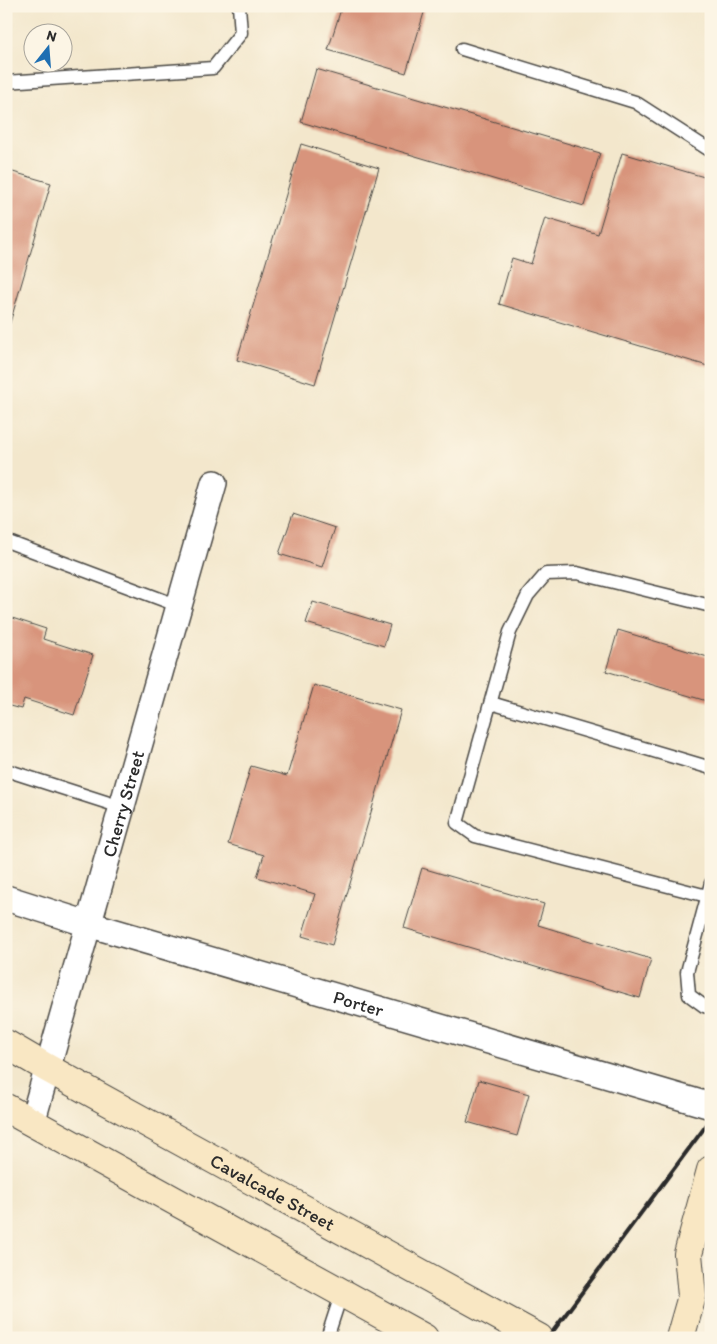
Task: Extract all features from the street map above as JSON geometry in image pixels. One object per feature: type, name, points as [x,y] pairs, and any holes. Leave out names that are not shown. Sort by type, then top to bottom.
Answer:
[{"type":"main road","name":"Cavalcade Street","points":[[6,1044],[539,1338]]},
{"type":"main road","points":[[6,1108],[424,1338]]},
{"type":"main road","points":[[680,1338],[692,1296],[688,1254],[711,1170]]},
{"type":"main road","points":[[692,1296],[711,1274]]},
{"type":"street","name":"Cherry Street","points":[[32,1123],[214,483]]},
{"type":"street","name":"Porter","points":[[6,898],[88,924],[711,1106]]},
{"type":"lane","points":[[6,82],[213,68],[241,33],[239,6]]},
{"type":"lane","points":[[462,49],[635,102],[711,151]]},
{"type":"lane","points":[[6,541],[179,606]]},
{"type":"lane","points":[[706,896],[475,836],[457,823],[510,632],[528,595],[546,574],[577,573],[711,606]]},
{"type":"lane","points":[[491,702],[711,768]]},
{"type":"lane","points":[[6,770],[122,807]]},
{"type":"lane","points":[[711,883],[687,972],[689,995],[704,1006],[711,1008]]},
{"type":"lane","points":[[327,1338],[342,1292]]},
{"type":"building","points":[[342,6],[426,6],[406,73],[328,50]]},
{"type":"building","points":[[316,69],[600,153],[584,206],[301,122]]},
{"type":"building","points":[[301,144],[379,168],[315,384],[237,360]]},
{"type":"building","points":[[622,153],[711,179],[711,367],[499,304],[512,258],[531,264],[545,218],[598,234]]},
{"type":"building","points":[[6,170],[51,183],[7,333],[6,333]]},
{"type":"building","points":[[293,514],[335,528],[322,567],[279,554]]},
{"type":"building","points":[[313,602],[390,625],[384,646],[306,623]]},
{"type":"building","points":[[6,616],[46,629],[43,639],[93,655],[74,715],[24,699],[21,709],[6,705]]},
{"type":"building","points":[[618,630],[711,658],[710,702],[606,671]]},
{"type":"building","points":[[314,685],[401,710],[332,945],[302,936],[315,894],[257,877],[264,855],[228,844],[251,766],[287,776]]},
{"type":"building","points":[[422,868],[544,904],[538,925],[651,959],[640,998],[404,928]]},
{"type":"building","points":[[479,1080],[529,1094],[517,1136],[467,1122]]},
{"type":"railway","points":[[548,1338],[711,1119]]}]
